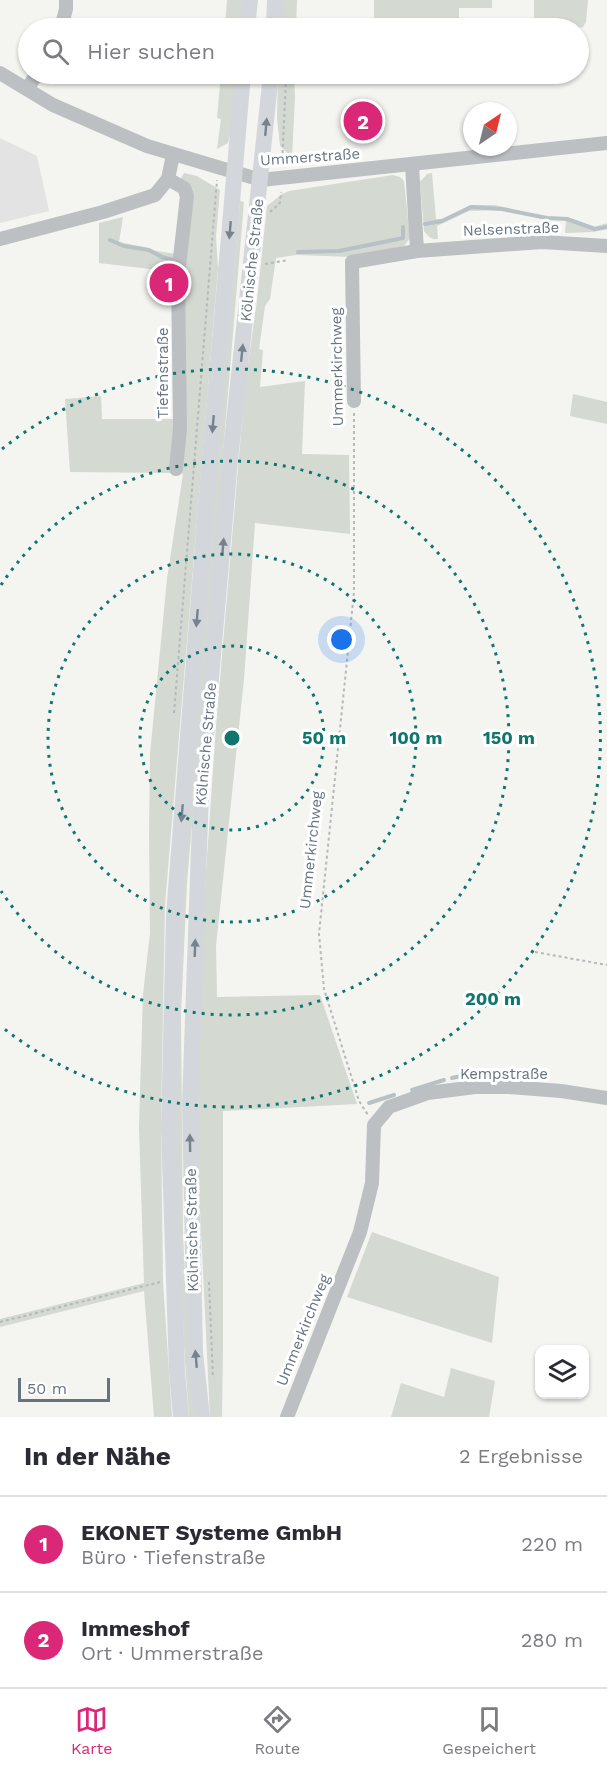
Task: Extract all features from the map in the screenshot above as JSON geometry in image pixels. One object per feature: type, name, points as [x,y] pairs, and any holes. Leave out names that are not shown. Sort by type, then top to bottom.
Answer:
[{"type":"main road","points":[[248,18],[250,0]]},
{"type":"main road","points":[[274,18],[275,0]]},
{"type":"main road","name":"Kölnische Straße","points":[[181,1417],[177,1371],[169,1128],[174,915],[242,84]]},
{"type":"main road","name":"Kölnische Straße","points":[[202,1417],[195,1352],[190,1104],[201,793],[230,460],[270,84]]},
{"type":"street","points":[[64,18],[66,0]]},
{"type":"street","name":"Ummerstraße","points":[[0,73],[18,84]]},
{"type":"street","name":"Ummerstraße","points":[[19,84],[53,105],[147,146],[261,180],[607,143]]},
{"type":"street","points":[[27,89],[30,84]]},
{"type":"street","points":[[0,239],[103,212],[155,195],[168,179],[173,155]]},
{"type":"street","points":[[412,165],[417,251]]},
{"type":"street","name":"Tiefenstraße","points":[[168,179],[184,188],[188,196],[178,275],[180,428],[176,469]]},
{"type":"street","name":"Nelsenstraße","points":[[352,262],[417,251],[542,242],[607,246]]},
{"type":"street","name":"Ummerkirchweg","points":[[352,262],[354,401]]},
{"type":"street","name":"Kempstraße","points":[[374,1125],[390,1107],[428,1094],[475,1087],[561,1091],[607,1098]]},
{"type":"street","name":"Ummerkirchweg","points":[[287,1417],[360,1232],[372,1183],[374,1125]]},
{"type":"path","points":[[270,212],[280,203],[286,84]]},
{"type":"path","points":[[265,264],[288,260]]},
{"type":"path","name":"Ummerkirchweg","points":[[354,401],[354,592],[319,934],[324,989],[359,1101],[374,1125]]},
{"type":"path","points":[[535,952],[607,965]]},
{"type":"path","points":[[209,1276],[214,1382]]},
{"type":"path","points":[[0,1322],[161,1282]]},
{"type":"shaded area","points":[[227,0],[243,0],[241,18],[226,18]]},
{"type":"shaded area","points":[[281,0],[297,0],[296,18],[280,18]]},
{"type":"shaded area","points":[[374,0],[492,0],[492,8],[459,8],[459,18],[374,18]]},
{"type":"shaded area","points":[[534,0],[588,0],[586,18],[534,18]]},
{"type":"shaded area","points":[[220,84],[235,84],[232,126],[228,143],[217,149],[221,119],[217,118]]},
{"type":"shaded area","points":[[278,84],[294,84],[292,157],[280,146],[277,118]]},
{"type":"shaded area","points":[[0,138],[37,156],[49,211],[0,223]]},
{"type":"shaded area","points":[[184,173],[197,176],[220,190],[216,237],[218,268],[165,905],[161,1120],[163,1282],[172,1417],[154,1417],[144,1291],[0,1327],[0,1319],[144,1283],[139,1127],[143,994],[150,933],[150,754],[167,579],[183,474],[180,473],[182,273],[180,180]]},
{"type":"shaded area","points":[[432,173],[436,219],[443,219],[471,205],[495,205],[547,217],[567,217],[594,227],[607,223],[607,229],[565,233],[566,220],[502,210],[469,211],[437,226],[438,239],[433,239],[424,231],[420,182],[427,174]]},
{"type":"shaded area","points":[[393,175],[404,181],[410,238],[404,246],[353,257],[296,255],[276,258],[270,299],[265,306],[259,349],[263,350],[260,387],[305,381],[302,454],[349,455],[350,534],[255,523],[244,679],[216,946],[217,997],[320,995],[357,1104],[223,1111],[222,1417],[210,1417],[198,1168],[198,1062],[206,872],[245,386],[267,206],[289,191]]},
{"type":"shaded area","points":[[240,201],[244,202],[187,883],[181,1015],[183,1235],[194,1417],[189,1417],[184,1346],[176,1125],[182,879]]},
{"type":"shaded area","points":[[123,217],[119,242],[176,254],[175,272],[99,263],[99,223]]},
{"type":"shaded area","points":[[573,394],[607,402],[607,424],[570,416]]},
{"type":"shaded area","points":[[101,396],[102,419],[176,419],[172,473],[70,472],[65,399]]},
{"type":"shaded area","points":[[372,1232],[499,1277],[492,1343],[347,1297]]},
{"type":"shaded area","points":[[451,1368],[495,1381],[489,1417],[391,1417],[401,1383],[444,1397]]},
{"type":"waterway","points":[[425,224],[442,221],[471,207],[502,209],[547,218],[567,219],[595,229],[607,227]]},
{"type":"waterway","points":[[298,252],[339,251],[403,238],[403,227]]},
{"type":"waterway","points":[[110,240],[124,246],[149,250],[173,260]]},
{"type":"waterway","points":[[452,1078],[461,1076]]},
{"type":"waterway","points":[[486,1079],[501,1081]]},
{"type":"waterway","points":[[412,1090],[444,1080]]},
{"type":"waterway","points":[[369,1103],[394,1095]]},
{"type":"place","name":"Immeshof","points":[[363,121]]},
{"type":"place","name":"EKONET Systeme GmbH","points":[[169,283]]}]
